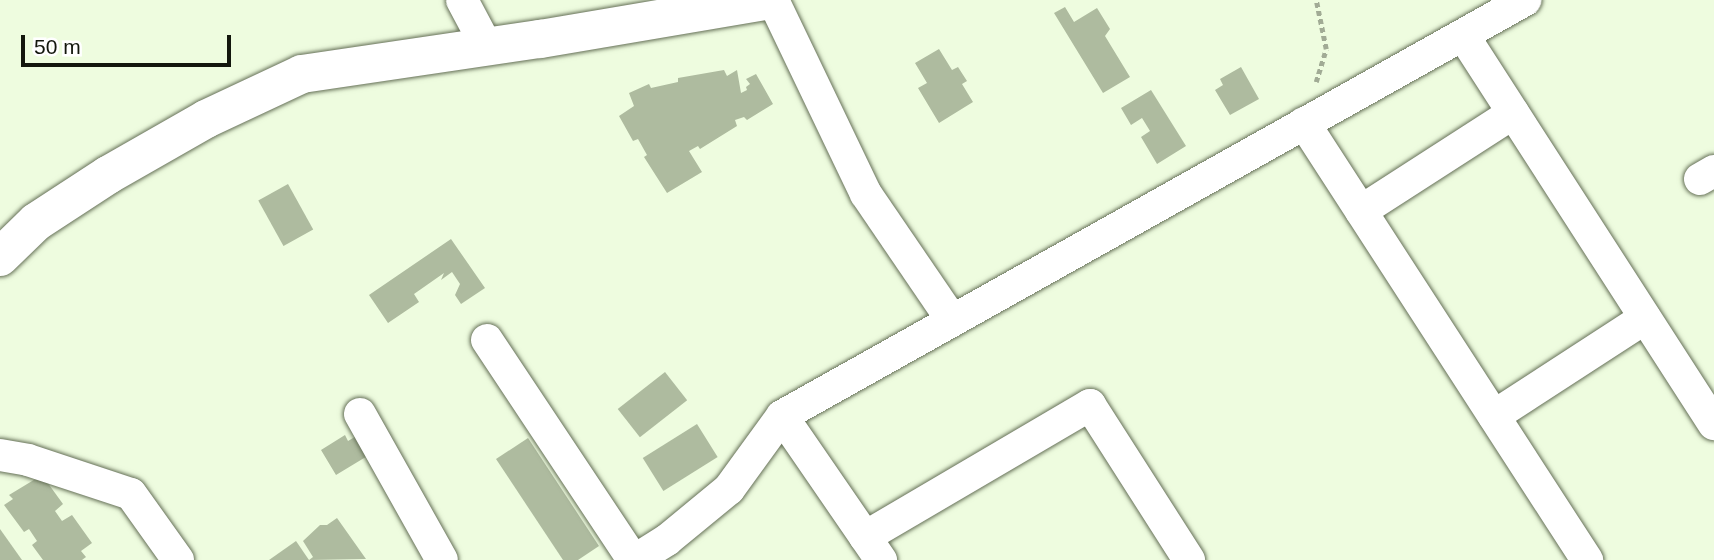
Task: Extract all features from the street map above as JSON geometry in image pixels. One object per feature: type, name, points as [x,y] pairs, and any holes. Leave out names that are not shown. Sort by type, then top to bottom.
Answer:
[{"type":"street","points":[[462,0],[487,47]]},
{"type":"street","points":[[0,257],[36,222],[108,175],[206,119],[302,74],[487,47],[771,0],[866,194],[952,320]]},
{"type":"street","points":[[487,340],[634,560],[667,540],[729,489],[782,416],[1525,0]]},
{"type":"street","points":[[1463,35],[1714,424]]},
{"type":"street","points":[[1361,211],[1513,113]]},
{"type":"street","points":[[1304,124],[1587,560]]},
{"type":"street","points":[[1494,416],[1645,318]]},
{"type":"street","points":[[782,416],[873,548],[1090,405],[1189,560]]},
{"type":"street","points":[[360,414],[442,560]]},
{"type":"street","points":[[0,456],[28,460],[131,494],[177,560]]},
{"type":"path","points":[[1304,124],[1325,49],[1316,0]]},
{"type":"building","points":[[1065,7],[1074,22],[1097,8],[1110,29],[1105,36],[1130,77],[1103,93],[1054,13]]},
{"type":"building","points":[[939,49],[952,70],[958,67],[967,81],[962,84],[973,102],[939,123],[918,88],[927,83],[915,63]]},
{"type":"building","points":[[1241,67],[1259,99],[1230,115],[1215,90],[1223,85],[1220,79]]},
{"type":"building","points":[[724,70],[727,76],[737,70],[741,93],[747,90],[746,87],[750,84],[746,79],[756,74],[773,104],[747,120],[744,117],[735,120],[737,126],[700,149],[698,146],[689,151],[702,172],[667,193],[644,157],[647,155],[638,139],[633,141],[619,116],[634,106],[629,93],[649,84],[651,88],[678,82],[678,78]]},
{"type":"building","points":[[1151,90],[1186,146],[1157,164],[1141,137],[1150,131],[1142,118],[1131,125],[1121,108]]},
{"type":"building","points":[[288,184],[313,229],[283,246],[258,200]]},
{"type":"building","points":[[451,239],[485,288],[461,304],[455,295],[460,284],[452,272],[441,280],[444,273],[414,294],[419,302],[388,323],[369,295]]},
{"type":"building","points":[[665,372],[687,400],[640,437],[618,409]]},
{"type":"building","points":[[697,424],[718,457],[663,491],[643,458]]},
{"type":"building","points":[[363,432],[374,452],[336,475],[321,450],[345,435],[348,441]]},
{"type":"building","points":[[528,438],[599,546],[578,560],[563,560],[496,459]]},
{"type":"building","points":[[42,475],[63,504],[55,511],[62,521],[72,515],[92,543],[81,551],[86,557],[82,560],[43,560],[32,545],[37,541],[29,529],[24,532],[4,505],[13,499],[9,495]]},
{"type":"building","points":[[337,518],[366,559],[309,560],[313,557],[303,541],[320,525],[327,525]]},
{"type":"building","points":[[0,529],[22,560],[0,560]]},
{"type":"building","points":[[296,541],[309,560],[269,560]]}]
